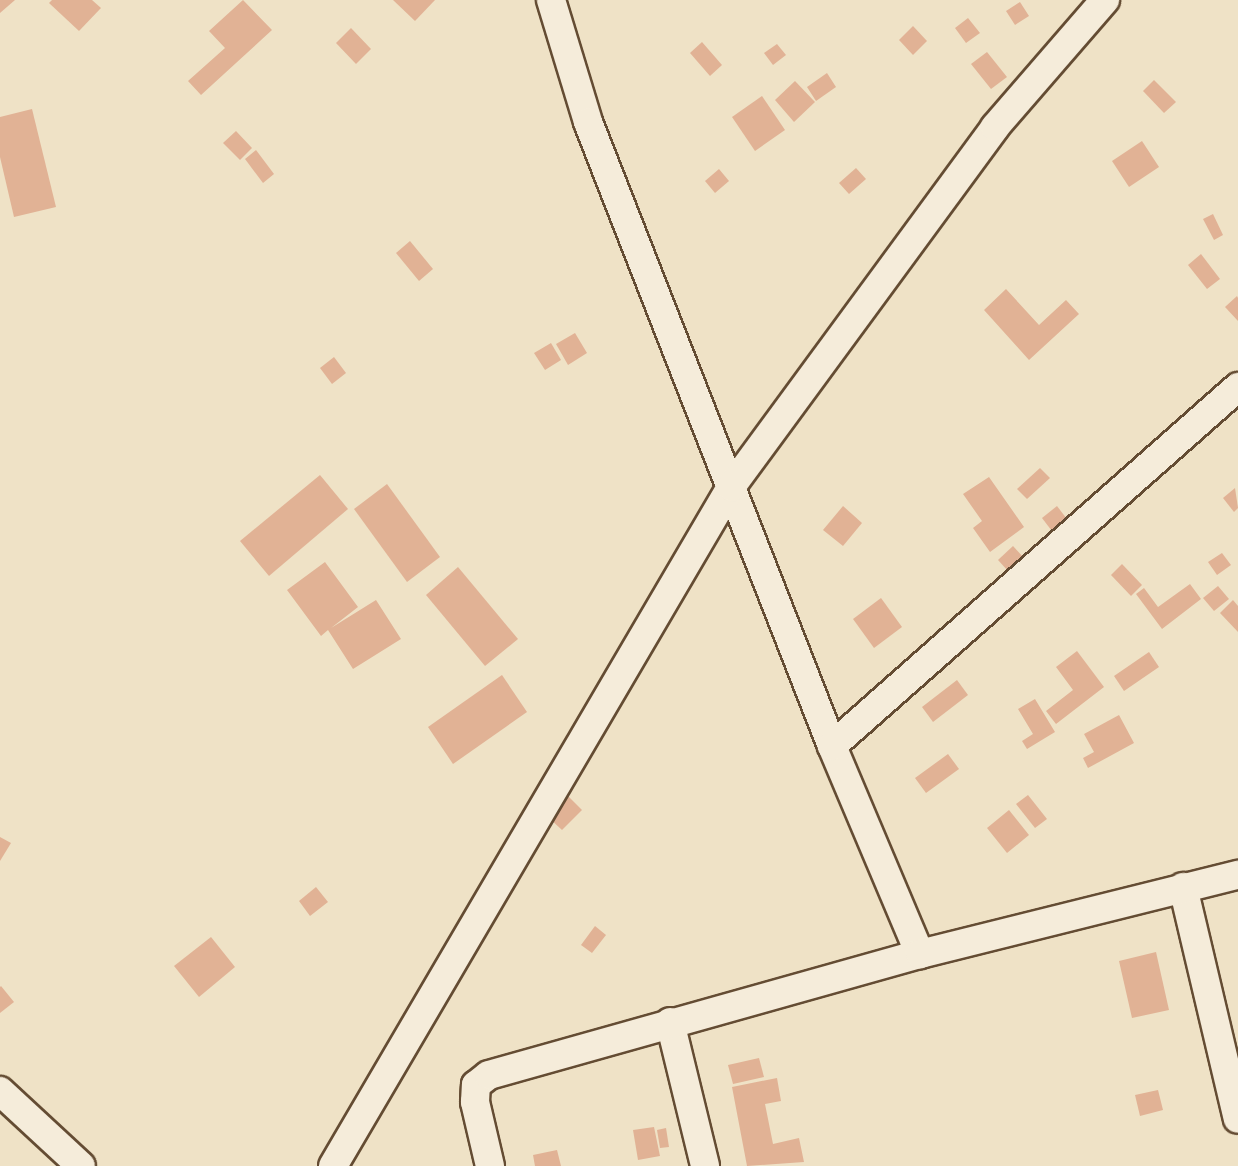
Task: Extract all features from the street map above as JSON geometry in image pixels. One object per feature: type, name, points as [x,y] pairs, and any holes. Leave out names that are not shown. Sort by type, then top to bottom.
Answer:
[{"type":"street","points":[[551,0],[588,122],[832,746],[920,954]]},
{"type":"street","points":[[333,1166],[731,487],[995,127],[1105,0]]},
{"type":"street","points":[[832,746],[1238,387]]},
{"type":"street","points":[[490,1166],[475,1102],[476,1085],[489,1075],[670,1022],[920,954],[1238,875]]},
{"type":"street","points":[[1183,887],[1238,1119]]},
{"type":"street","points":[[670,1022],[705,1166]]},
{"type":"street","points":[[0,1091],[81,1166]]},
{"type":"building","points":[[0,0],[15,0],[0,13]]},
{"type":"building","points":[[52,0],[92,0],[101,8],[79,31],[49,3]]},
{"type":"building","points":[[243,0],[272,30],[201,95],[188,81],[225,48],[209,31]]},
{"type":"building","points":[[393,0],[435,0],[415,21]]},
{"type":"building","points":[[1020,2],[1029,16],[1015,25],[1006,11]]},
{"type":"building","points":[[968,18],[980,33],[966,43],[955,28]]},
{"type":"building","points":[[913,26],[927,41],[913,55],[899,40]]},
{"type":"building","points":[[351,28],[371,49],[356,64],[336,43]]},
{"type":"building","points":[[702,42],[722,65],[710,76],[690,53]]},
{"type":"building","points":[[777,44],[786,55],[773,65],[764,53]]},
{"type":"building","points":[[987,52],[1007,77],[991,89],[971,64]]},
{"type":"building","points":[[827,73],[836,87],[816,101],[807,87]]},
{"type":"building","points":[[1154,80],[1176,102],[1164,113],[1143,91]]},
{"type":"building","points":[[795,81],[815,102],[794,122],[775,100]]},
{"type":"building","points":[[762,96],[785,130],[755,151],[732,117]]},
{"type":"building","points":[[32,109],[56,207],[14,217],[0,157],[0,117]]},
{"type":"building","points":[[236,131],[252,148],[240,160],[223,143]]},
{"type":"building","points":[[1142,141],[1159,167],[1129,187],[1112,161]]},
{"type":"building","points":[[256,150],[274,174],[263,183],[245,159]]},
{"type":"building","points":[[856,168],[866,179],[849,194],[839,183]]},
{"type":"building","points":[[719,169],[729,181],[715,193],[705,181]]},
{"type":"building","points":[[1213,214],[1223,235],[1214,240],[1203,219]]},
{"type":"building","points":[[410,241],[433,269],[419,281],[396,253]]},
{"type":"building","points":[[1201,254],[1220,279],[1207,289],[1188,265]]},
{"type":"building","points":[[1006,289],[1039,325],[1066,300],[1079,314],[1029,360],[984,310]]},
{"type":"building","points":[[1237,296],[1238,298],[1238,321],[1225,307]]},
{"type":"building","points":[[575,333],[587,353],[568,365],[556,344]]},
{"type":"building","points":[[551,343],[561,360],[545,370],[534,353]]},
{"type":"building","points":[[334,357],[346,373],[332,384],[320,368]]},
{"type":"building","points":[[1040,468],[1050,478],[1027,499],[1017,489]]},
{"type":"building","points":[[320,475],[348,509],[269,576],[240,541]]},
{"type":"building","points":[[989,477],[1024,527],[990,552],[973,528],[982,521],[963,494]]},
{"type":"building","points":[[387,484],[440,557],[407,582],[354,509]]},
{"type":"building","points":[[1235,488],[1238,508],[1234,512],[1223,498]]},
{"type":"building","points":[[843,506],[862,523],[843,546],[823,530]]},
{"type":"building","points":[[1057,506],[1086,544],[1071,556],[1042,518]]},
{"type":"building","points":[[1013,546],[1044,580],[1029,594],[998,560]]},
{"type":"building","points":[[1222,553],[1231,565],[1217,575],[1208,562]]},
{"type":"building","points":[[325,562],[358,607],[331,628],[376,600],[401,639],[353,669],[328,630],[321,636],[287,590]]},
{"type":"building","points":[[1122,564],[1142,585],[1131,596],[1111,575]]},
{"type":"building","points":[[458,567],[518,639],[485,666],[426,595]]},
{"type":"building","points":[[1190,584],[1201,599],[1162,629],[1136,594],[1144,588],[1158,607]]},
{"type":"building","points":[[1218,586],[1229,599],[1214,611],[1203,598]]},
{"type":"building","points":[[881,598],[902,627],[874,648],[853,619]]},
{"type":"building","points":[[1233,600],[1238,606],[1238,632],[1220,613]]},
{"type":"building","points":[[1077,651],[1104,687],[1056,724],[1046,711],[1073,690],[1056,667]]},
{"type":"building","points":[[1149,652],[1159,667],[1124,691],[1114,676]]},
{"type":"building","points":[[502,675],[527,712],[453,764],[428,727]]},
{"type":"building","points":[[957,680],[968,695],[933,722],[922,707]]},
{"type":"building","points":[[1035,699],[1055,732],[1027,749],[1022,741],[1033,734],[1018,709]]},
{"type":"building","points":[[1119,715],[1134,743],[1088,768],[1083,758],[1094,752],[1084,734]]},
{"type":"building","points":[[948,754],[959,769],[926,793],[915,778]]},
{"type":"building","points":[[567,795],[582,810],[562,830],[547,816]]},
{"type":"building","points":[[1028,795],[1047,819],[1035,828],[1016,804]]},
{"type":"building","points":[[1009,810],[1029,835],[1007,853],[987,828]]},
{"type":"building","points":[[0,837],[11,843],[0,861]]},
{"type":"building","points":[[316,887],[328,902],[310,916],[299,901]]},
{"type":"building","points":[[595,926],[606,935],[592,953],[581,945]]},
{"type":"building","points":[[211,937],[235,967],[199,997],[174,966]]},
{"type":"building","points":[[1156,952],[1169,1010],[1132,1018],[1119,961]]},
{"type":"building","points":[[0,987],[14,1002],[0,1013]]},
{"type":"building","points":[[759,1058],[764,1077],[733,1084],[728,1065]]},
{"type":"building","points":[[777,1078],[781,1101],[765,1104],[773,1144],[799,1138],[804,1162],[747,1166],[732,1087]]},
{"type":"building","points":[[1158,1090],[1163,1110],[1140,1116],[1135,1095]]},
{"type":"building","points":[[654,1127],[660,1156],[638,1160],[633,1130]]},
{"type":"building","points":[[666,1128],[669,1147],[660,1148],[657,1130]]},
{"type":"building","points":[[557,1150],[561,1166],[535,1166],[533,1155]]}]
